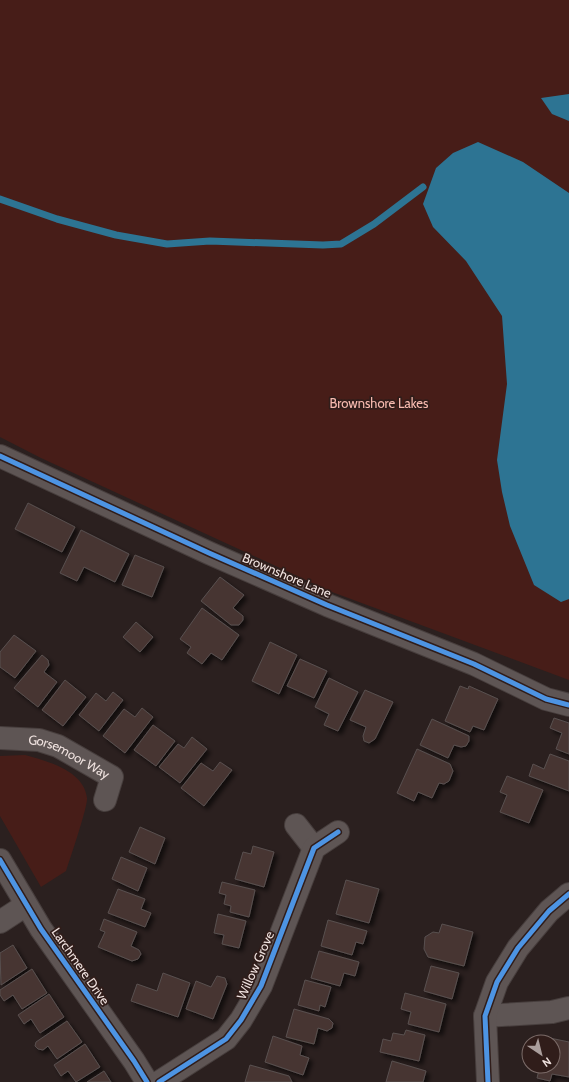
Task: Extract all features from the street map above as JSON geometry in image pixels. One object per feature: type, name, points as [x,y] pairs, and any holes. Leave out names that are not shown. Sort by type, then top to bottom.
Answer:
[{"type":"street","name":"Brownshore Lane","points":[[0,456],[222,559],[326,604],[474,664],[546,699],[569,705]]},
{"type":"street","name":"Gorsemoor Way","points":[[0,738],[39,740],[58,746],[112,777],[105,800]]},
{"type":"street","points":[[296,825],[314,848],[338,832]]},
{"type":"street","name":"Willow Grove","points":[[158,1082],[226,1039],[241,1020],[261,986],[314,848]]},
{"type":"street","name":"Larchmere Drive","points":[[0,860],[41,929],[134,1060],[147,1082]]},
{"type":"street","points":[[488,1082],[485,1016],[497,982],[518,948],[549,911],[569,894]]},
{"type":"street","points":[[0,922],[26,905]]},
{"type":"street","points":[[485,1016],[552,1012],[569,1008]]},
{"type":"green space","name":"Brownshore Lakes","points":[[0,0],[569,0],[569,680],[332,592],[41,458],[0,437]]},
{"type":"green space","points":[[25,755],[63,768],[72,774],[79,780],[84,788],[87,798],[82,821],[66,871],[41,887],[0,816],[0,756]]},
{"type":"water","points":[[569,94],[569,121],[552,114],[541,98]]},
{"type":"water","points":[[478,142],[523,162],[569,193],[569,599],[561,602],[534,585],[510,526],[502,492],[497,460],[507,384],[502,316],[466,261],[433,227],[423,204],[436,168],[453,153]]},
{"type":"building","points":[[28,503],[75,527],[62,552],[15,529]]},
{"type":"building","points":[[81,530],[129,554],[115,582],[84,567],[77,581],[60,573]]},
{"type":"building","points":[[135,555],[164,567],[152,597],[122,585]]},
{"type":"building","points":[[220,577],[244,595],[233,608],[243,616],[243,620],[239,625],[231,625],[201,601]]},
{"type":"building","points":[[202,608],[239,635],[222,660],[211,653],[202,664],[187,653],[191,647],[180,639]]},
{"type":"building","points":[[136,622],[153,637],[140,652],[123,637]]},
{"type":"building","points":[[14,635],[36,651],[15,678],[0,667],[0,652]]},
{"type":"building","points":[[270,642],[297,655],[279,694],[252,681]]},
{"type":"building","points":[[42,655],[48,660],[49,665],[44,672],[57,682],[38,707],[14,688]]},
{"type":"building","points":[[300,659],[327,671],[314,698],[287,686]]},
{"type":"building","points":[[329,678],[358,692],[338,731],[324,725],[329,714],[315,707]]},
{"type":"building","points":[[65,680],[86,697],[63,726],[42,710]]},
{"type":"building","points":[[460,686],[468,689],[469,686],[498,699],[484,730],[473,726],[470,732],[445,721]]},
{"type":"building","points":[[365,690],[393,702],[375,739],[369,743],[364,741],[363,736],[366,727],[350,720]]},
{"type":"building","points":[[113,692],[123,700],[99,731],[79,715],[96,693],[106,701]]},
{"type":"building","points":[[142,708],[153,717],[125,753],[103,736],[124,709],[135,717]]},
{"type":"building","points":[[554,718],[569,723],[569,754],[556,749],[562,733],[550,728]]},
{"type":"building","points":[[432,719],[469,736],[469,741],[466,746],[461,747],[454,745],[448,758],[420,745]]},
{"type":"building","points":[[153,725],[175,741],[156,766],[134,750]]},
{"type":"building","points":[[192,737],[207,749],[180,783],[159,767],[178,744],[184,748]]},
{"type":"building","points":[[417,749],[450,764],[453,771],[449,781],[444,784],[439,783],[432,798],[418,792],[414,801],[397,793]]},
{"type":"building","points":[[550,754],[569,761],[569,791],[529,776],[533,764],[544,769]]},
{"type":"building","points":[[220,762],[232,770],[204,806],[181,788],[201,763],[213,771]]},
{"type":"building","points":[[507,776],[543,790],[529,823],[500,812],[507,795],[500,792]]},
{"type":"building","points":[[140,827],[165,838],[155,864],[129,852]]},
{"type":"building","points":[[253,846],[274,852],[264,887],[235,879],[243,852],[251,854]]},
{"type":"building","points":[[121,857],[147,868],[138,891],[112,879]]},
{"type":"building","points":[[346,880],[379,889],[369,923],[336,914]]},
{"type":"building","points":[[222,882],[255,890],[249,917],[230,912],[231,906],[224,904],[226,895],[219,893]]},
{"type":"building","points":[[118,889],[145,899],[141,909],[151,913],[145,927],[108,913]]},
{"type":"building","points":[[218,914],[246,921],[239,948],[222,944],[224,935],[214,933]]},
{"type":"building","points":[[104,919],[137,932],[131,946],[139,950],[141,954],[138,959],[132,961],[98,947],[105,932],[100,930]]},
{"type":"building","points":[[328,920],[367,931],[363,944],[356,942],[352,955],[321,946]]},
{"type":"building","points":[[442,924],[473,932],[464,966],[428,957],[424,949],[425,937],[433,932],[439,933]]},
{"type":"building","points":[[13,945],[27,968],[1,985],[0,953]]},
{"type":"building","points":[[319,951],[359,962],[355,976],[344,973],[340,986],[311,978]]},
{"type":"building","points":[[431,966],[459,973],[452,999],[424,991]]},
{"type":"building","points":[[32,969],[47,993],[22,1009],[13,995],[4,1001],[0,995],[0,990]]},
{"type":"building","points":[[163,973],[190,983],[178,1017],[131,1001],[137,984],[157,991]]},
{"type":"building","points":[[217,976],[225,978],[227,984],[213,1019],[186,1009],[196,981],[211,987]]},
{"type":"building","points":[[305,980],[331,987],[325,1007],[320,1005],[319,1011],[298,1005]]},
{"type":"building","points":[[405,993],[446,1004],[439,1032],[408,1024],[411,1012],[401,1009]]},
{"type":"building","points":[[49,994],[64,1017],[40,1033],[31,1019],[24,1024],[18,1015]]},
{"type":"building","points":[[294,1009],[329,1019],[333,1023],[332,1028],[327,1031],[318,1028],[314,1044],[286,1037]]},
{"type":"building","points":[[67,1021],[82,1042],[57,1059],[48,1046],[43,1050],[38,1049],[35,1046],[36,1042]]},
{"type":"building","points":[[406,1030],[425,1035],[419,1061],[380,1052],[383,1039],[391,1041],[393,1033],[404,1035]]},
{"type":"building","points":[[273,1036],[302,1046],[300,1055],[309,1058],[303,1075],[265,1062]]},
{"type":"building","points":[[561,1040],[569,1042],[569,1077],[552,1074],[561,1074]]},
{"type":"building","points":[[85,1044],[100,1067],[76,1082],[68,1071],[61,1076],[54,1065]]},
{"type":"building","points":[[392,1061],[426,1071],[423,1082],[386,1082]]},
{"type":"building","points":[[250,1065],[289,1076],[292,1082],[245,1082]]},
{"type":"building","points":[[104,1071],[111,1082],[87,1082]]},
{"type":"building","points":[[538,1074],[552,1074],[550,1081],[537,1078]]},
{"type":"waterway","points":[[0,199],[57,219],[116,235],[167,244],[210,241],[323,245],[341,244],[374,224],[423,187]]},
{"type":"cycle path","points":[[0,456],[209,553],[327,605],[474,664],[546,699],[569,705]]},
{"type":"cycle path","points":[[159,1082],[226,1039],[241,1020],[261,986],[314,848],[338,832]]},
{"type":"cycle path","points":[[0,860],[41,929],[134,1061],[147,1082]]},
{"type":"cycle path","points":[[488,1082],[485,1016],[497,982],[518,948],[549,911],[569,894]]}]
